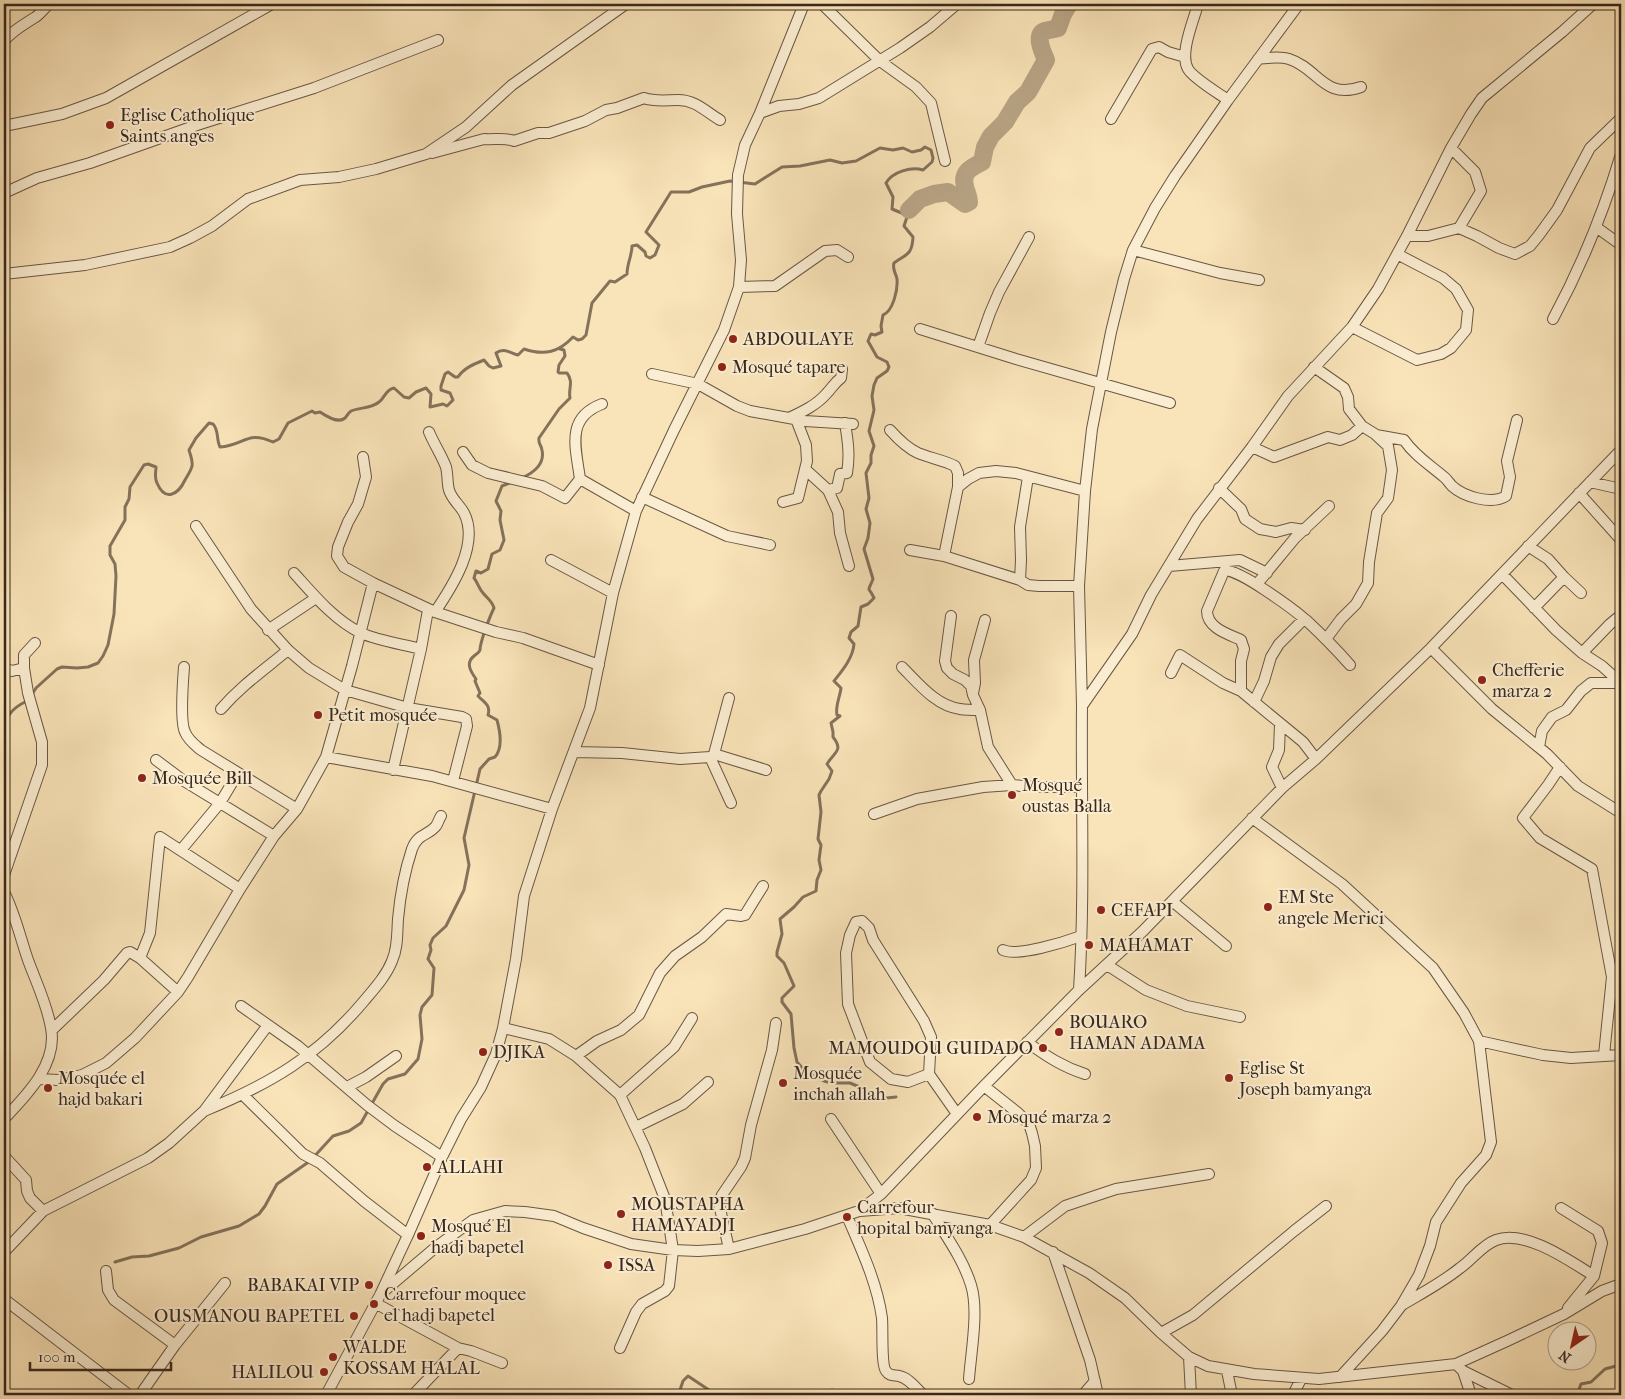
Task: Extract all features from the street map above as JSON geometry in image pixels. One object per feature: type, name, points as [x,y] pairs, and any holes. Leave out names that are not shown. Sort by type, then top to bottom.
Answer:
[{"type":"street","points":[[4,41],[22,24],[39,15],[49,4]]},
{"type":"street","points":[[4,126],[62,114],[106,98],[272,4]]},
{"type":"street","points":[[426,154],[466,128],[512,85],[626,4]]},
{"type":"street","points":[[326,1395],[377,1299],[408,1235],[442,1157],[461,1119],[481,1086],[496,1054],[516,959],[524,896],[552,809],[590,708],[613,593],[636,511],[724,330],[739,286],[742,260],[737,214],[738,175],[745,145],[804,4]]},
{"type":"street","points":[[822,4],[880,61],[916,87],[931,103],[946,161]]},
{"type":"street","points":[[760,113],[779,106],[799,104],[819,98],[880,61],[930,27],[957,4]]},
{"type":"street","points":[[1198,4],[1187,40],[1185,56],[1187,67],[1192,74],[1228,100]]},
{"type":"street","points":[[1079,990],[1083,833],[1079,586],[1085,491],[1092,429],[1100,383],[1124,279],[1133,250],[1155,208],[1228,100],[1299,4]]},
{"type":"street","points":[[1082,706],[1132,634],[1151,596],[1197,519],[1288,396],[1352,327],[1378,288],[1407,236],[1451,148],[1482,98],[1562,32],[1592,4]]},
{"type":"street","points":[[4,193],[38,178],[90,163],[197,125],[314,88],[438,40]]},
{"type":"street","points":[[1111,119],[1152,49],[1159,47],[1168,52],[1185,56]]},
{"type":"street","points":[[1258,59],[1280,57],[1291,60],[1302,65],[1325,84],[1338,90],[1350,91],[1361,87]]},
{"type":"street","points":[[4,274],[85,265],[170,247],[212,226],[248,199],[300,180],[339,177],[376,169],[484,139],[509,139],[514,141],[538,134],[550,133],[585,121],[606,110],[644,98],[649,100],[679,100],[698,104],[708,114],[720,120]]},
{"type":"street","points":[[1407,236],[1428,236],[1459,228],[1515,254],[1530,246],[1557,210],[1590,148],[1621,118]]},
{"type":"street","points":[[1451,148],[1474,172],[1481,191],[1459,228]]},
{"type":"street","points":[[1553,320],[1576,275],[1596,227],[1621,154]]},
{"type":"street","points":[[1596,227],[1621,245]]},
{"type":"street","points":[[978,347],[999,292],[1029,237]]},
{"type":"street","points":[[739,286],[775,286],[825,251],[836,250],[848,257]]},
{"type":"street","points":[[1133,250],[1220,273],[1260,280]]},
{"type":"street","points":[[1352,327],[1417,360],[1441,354],[1451,348],[1466,330],[1468,310],[1456,289],[1436,274],[1397,254]]},
{"type":"street","points":[[920,329],[1170,403]]},
{"type":"street","points":[[1314,367],[1344,388],[1348,396],[1349,409],[1362,426],[1376,434],[1388,446],[1392,470],[1388,498],[1377,513],[1369,562],[1368,582],[1356,604],[1341,619],[1326,639]]},
{"type":"street","points":[[792,419],[808,409],[827,393],[832,384],[840,378],[842,369]]},
{"type":"street","points":[[652,374],[698,384],[737,406],[750,411],[792,419],[849,424],[849,462],[847,473],[840,474],[837,488],[828,490]]},
{"type":"street","points":[[463,452],[472,465],[488,473],[542,486],[565,498],[580,479],[575,431],[590,408],[602,404]]},
{"type":"street","points":[[783,502],[798,498],[807,462],[806,445],[792,419]]},
{"type":"street","points":[[1376,434],[1404,440],[1412,451],[1446,478],[1453,487],[1470,496],[1490,500],[1501,499],[1506,496],[1510,477],[1507,462],[1516,420]]},
{"type":"street","points":[[1252,447],[1274,457],[1328,436],[1340,440],[1352,435],[1362,426]]},
{"type":"street","points":[[890,430],[899,440],[916,452],[955,466],[958,473],[958,487],[944,556]]},
{"type":"street","points":[[393,770],[431,611],[447,594],[467,552],[468,532],[464,513],[450,491],[446,468],[429,432]]},
{"type":"street","points":[[377,1299],[436,1247],[473,1220],[505,1212],[525,1212],[554,1216],[632,1244],[673,1250],[698,1251],[729,1249],[805,1229],[859,1211],[881,1194],[1027,1042],[1172,901],[1282,788],[1316,759],[1431,648],[1621,450]]},
{"type":"street","points":[[362,456],[366,477],[358,504],[338,547],[337,556],[344,567],[431,611],[496,632],[523,638],[599,665]]},
{"type":"street","points":[[805,469],[828,490],[838,512],[840,532],[849,566]]},
{"type":"street","points":[[958,487],[979,472],[996,471],[1085,491]]},
{"type":"street","points":[[1020,580],[1020,527],[1028,477]]},
{"type":"street","points":[[580,479],[636,511]]},
{"type":"street","points":[[1590,482],[1621,489]]},
{"type":"street","points":[[1219,488],[1241,509],[1245,519],[1260,529],[1276,532],[1291,528],[1305,530]]},
{"type":"street","points":[[1579,493],[1621,540]]},
{"type":"street","points":[[642,497],[727,536],[770,545]]},
{"type":"street","points":[[1257,584],[1295,538],[1330,506]]},
{"type":"street","points":[[196,526],[251,610],[288,650],[310,668],[345,690],[408,708],[466,719],[467,726],[457,783]]},
{"type":"street","points":[[1528,546],[1548,559],[1581,593]]},
{"type":"street","points":[[910,550],[944,556],[1028,584],[1039,586],[1079,586]]},
{"type":"street","points":[[551,560],[613,593]]},
{"type":"street","points":[[1169,566],[1240,560],[1267,573]]},
{"type":"street","points":[[1241,691],[1241,661],[1244,649],[1241,640],[1212,625],[1207,617],[1207,611],[1222,574],[1226,570],[1231,570],[1257,584],[1304,619],[1350,665]]},
{"type":"street","points":[[294,573],[316,598],[338,618],[361,633],[421,649]]},
{"type":"street","points":[[1502,574],[1556,630],[1621,683]]},
{"type":"street","points":[[1534,608],[1564,577]]},
{"type":"street","points":[[40,1078],[58,1080],[82,1076],[106,1063],[135,1038],[178,992],[240,888],[274,836],[297,810],[326,757],[373,583]]},
{"type":"street","points":[[268,630],[316,598]]},
{"type":"street","points":[[1582,653],[1621,615]]},
{"type":"street","points":[[951,616],[946,661],[947,668],[971,686],[980,710],[988,747],[1012,785]]},
{"type":"street","points":[[1254,702],[1264,681],[1271,657],[1279,644],[1304,619]]},
{"type":"street","points":[[973,695],[975,683],[974,660],[985,620]]},
{"type":"street","points":[[4,875],[42,765],[42,742],[28,693],[24,668],[24,655],[35,643]]},
{"type":"street","points":[[1431,648],[1492,709],[1539,747],[1578,786],[1621,814]]},
{"type":"street","points":[[221,710],[244,684],[265,670],[288,650]]},
{"type":"street","points":[[1171,674],[1180,655],[1224,683],[1241,691],[1304,742],[1316,759]]},
{"type":"street","points":[[184,667],[182,695],[184,731],[192,742],[297,810]]},
{"type":"street","points":[[902,667],[933,697],[946,705],[959,709],[980,710]]},
{"type":"street","points":[[4,668],[12,671],[24,668]]},
{"type":"street","points":[[1539,747],[1542,731],[1552,717],[1566,710],[1581,691],[1591,683],[1621,683]]},
{"type":"street","points":[[729,698],[712,755],[731,804]]},
{"type":"street","points":[[1280,724],[1279,750],[1272,767],[1282,788]]},
{"type":"street","points":[[574,752],[622,753],[680,759],[712,755],[766,770]]},
{"type":"street","points":[[326,757],[457,783],[552,809]]},
{"type":"street","points":[[156,760],[184,781],[274,836]]},
{"type":"street","points":[[1560,766],[1523,818],[1540,838],[1592,869],[1612,977],[1604,1055]]},
{"type":"street","points":[[181,850],[220,803],[238,773]]},
{"type":"street","points":[[874,814],[917,799],[983,787],[1012,785],[1081,787]]},
{"type":"street","points":[[204,1111],[243,1095],[309,1055],[341,1027],[380,982],[393,960],[397,940],[401,892],[412,850],[417,839],[435,827],[441,816]]},
{"type":"street","points":[[1252,818],[1342,884],[1433,968],[1464,1013],[1479,1041],[1491,1142],[1486,1155],[1461,1183],[1436,1222],[1428,1253],[1401,1306],[1382,1331],[1340,1377]]},
{"type":"street","points":[[140,958],[150,933],[160,837],[240,888]]},
{"type":"street","points":[[576,1056],[597,1040],[621,1030],[639,1015],[660,973],[675,956],[702,937],[726,914],[745,915],[763,886]]},
{"type":"street","points":[[4,892],[9,901],[52,1030],[50,1050],[40,1078],[23,1100],[4,1119]]},
{"type":"street","points":[[1172,901],[1226,946]]},
{"type":"street","points":[[929,1074],[908,1082],[891,1079],[870,1062],[848,1004],[846,953],[850,935],[856,922],[862,921],[869,928],[874,940],[924,1021],[931,1036],[929,1074],[957,1114]]},
{"type":"street","points":[[1003,950],[1007,952],[1026,951],[1081,936]]},
{"type":"street","points":[[52,1030],[130,952],[140,958],[178,992]]},
{"type":"street","points":[[1107,964],[1146,990],[1187,1006],[1240,1017]]},
{"type":"street","points":[[241,1006],[309,1055],[369,1107],[442,1157]]},
{"type":"street","points":[[620,1095],[674,1047],[692,1018]]},
{"type":"street","points":[[729,1249],[719,1204],[722,1195],[745,1158],[751,1125],[772,1050],[776,1023]]},
{"type":"street","points":[[4,1252],[43,1211],[148,1158],[169,1143],[204,1111],[268,1025]]},
{"type":"street","points":[[503,1028],[550,1039],[576,1056],[620,1095],[645,1148],[665,1199],[673,1250],[669,1286],[665,1291],[642,1304],[636,1312],[620,1348]]},
{"type":"street","points":[[1479,1041],[1543,1055],[1572,1058],[1621,1055]]},
{"type":"street","points":[[1027,1042],[1054,1062],[1070,1070],[1085,1074]]},
{"type":"street","points":[[347,1087],[366,1077],[396,1056]]},
{"type":"street","points":[[636,1128],[683,1104],[708,1082]]},
{"type":"street","points":[[984,1086],[1029,1124],[1035,1146],[1036,1168],[1031,1180],[990,1225]]},
{"type":"street","points":[[243,1095],[290,1143],[312,1160],[320,1163],[408,1235]]},
{"type":"street","points":[[831,1120],[881,1194]]},
{"type":"street","points":[[4,1156],[26,1180],[30,1198],[43,1211]]},
{"type":"street","points":[[1024,1237],[1065,1206],[1073,1203],[1116,1189],[1209,1174]]},
{"type":"street","points":[[1161,1333],[1193,1315],[1326,1206]]},
{"type":"street","points":[[859,1211],[899,1208],[932,1213],[990,1225],[1024,1237],[1089,1273],[1125,1298],[1189,1357],[1208,1366],[1227,1371],[1301,1379],[1459,1367],[1564,1314],[1602,1291],[1621,1284]]},
{"type":"street","points":[[1561,1208],[1598,1230],[1602,1243],[1594,1276],[1564,1314]]},
{"type":"street","points":[[932,1213],[961,1262],[972,1286],[974,1305],[969,1379]]},
{"type":"street","points":[[847,1216],[873,1276],[884,1332],[883,1366],[891,1376],[901,1376],[923,1395]]},
{"type":"street","points":[[1401,1306],[1460,1269],[1496,1240],[1519,1238],[1541,1245],[1594,1276]]},
{"type":"street","points":[[1053,1252],[1090,1360],[1098,1395]]},
{"type":"street","points":[[106,1271],[108,1290],[114,1300],[175,1345]]},
{"type":"street","points":[[140,1395],[175,1345],[225,1284]]},
{"type":"street","points":[[4,1299],[129,1395]]},
{"type":"street","points":[[377,1299],[458,1348],[502,1363]]},
{"type":"street","points":[[414,1394],[458,1348]]},
{"type":"street","points":[[1189,1357],[1192,1395]]},
{"type":"street","points":[[1459,1367],[1472,1395]]},
{"type":"street","points":[[1459,1367],[1512,1395]]},
{"type":"street","points":[[1227,1371],[1232,1395]]},
{"type":"street","points":[[1293,1395],[1301,1379]]},
{"type":"street","points":[[1083,1395],[1095,1381]]},
{"type":"waterway","points":[[909,210],[920,199],[948,192],[965,204],[969,202],[964,181],[966,174],[971,168],[982,162],[985,147],[991,136],[1005,122],[1017,102],[1028,92],[1046,60],[1040,44],[1040,36],[1045,31],[1058,28],[1069,4]]},
{"type":"waterway","points":[[31,696],[36,688],[57,669],[62,667],[88,667],[98,663],[103,656],[108,645],[114,614],[116,576],[115,564],[110,555],[110,546],[125,520],[125,507],[129,499],[130,487],[144,465],[148,464],[156,467],[156,479],[160,489],[164,493],[175,493],[182,485],[191,468],[192,462],[189,450],[196,438],[209,423],[213,424],[216,429],[220,447],[257,437],[273,442],[279,439],[288,423],[312,411],[315,413],[320,412],[336,420],[342,420],[351,411],[376,404],[389,390],[394,388],[404,397],[409,398],[416,392],[426,388],[431,394],[430,407],[443,404],[447,406],[453,400],[450,393],[441,390],[441,386],[445,374],[448,372],[458,377],[466,369],[484,360],[493,368],[501,366],[496,353],[502,350],[518,355],[524,349],[545,352],[557,349],[573,337],[578,340],[582,339],[586,335],[592,303],[610,281],[615,282],[627,274],[632,246],[637,245],[650,258],[655,255],[659,245],[646,232],[671,192],[689,192],[730,181],[755,184],[782,167],[800,166],[830,160],[842,163],[856,161],[880,148],[893,150],[903,148],[912,152],[925,147],[931,150],[932,162],[923,170],[913,169],[897,173],[886,183],[893,197],[892,209],[904,214],[909,210]]},
{"type":"waterway","points":[[896,1097],[877,1099],[862,1088],[850,1083],[824,1081],[805,1071],[797,1062],[791,1014],[782,1002],[782,998],[794,986],[784,963],[777,956],[777,952],[782,934],[780,919],[803,897],[816,891],[817,880],[821,870],[819,860],[821,845],[818,839],[821,812],[819,795],[832,771],[827,764],[838,749],[838,745],[833,737],[831,723],[840,716],[837,715],[837,708],[841,688],[834,681],[852,654],[854,644],[849,638],[851,632],[858,626],[861,607],[868,604],[874,598],[869,589],[873,579],[864,549],[870,523],[866,509],[869,498],[866,473],[871,463],[874,446],[869,431],[874,410],[872,396],[874,385],[877,378],[887,371],[889,367],[887,362],[877,357],[868,341],[871,334],[875,335],[882,332],[883,315],[890,309],[894,300],[897,284],[893,268],[894,263],[908,254],[911,248],[913,237],[904,226],[909,211]]},
{"type":"waterway","points":[[522,478],[534,471],[540,464],[542,448],[539,438],[559,409],[570,398],[569,376],[567,373],[558,372],[559,365],[565,356],[564,350],[560,349]]},
{"type":"waterway","points":[[115,1262],[179,1248],[201,1237],[239,1226],[259,1214],[277,1184],[310,1161],[333,1136],[349,1131],[361,1123],[383,1084],[388,1079],[405,1074],[418,1059],[422,1039],[420,1015],[422,1007],[432,995],[434,968],[428,959],[431,950],[430,945],[433,938],[446,926],[464,890],[469,865],[464,838],[480,769],[489,759],[495,757],[500,744],[497,720],[488,715],[488,706],[478,696],[480,693],[475,681],[476,679],[469,665],[471,659],[480,650],[483,635],[494,608],[480,590],[474,578],[476,571],[481,573],[488,569],[492,554],[500,550],[504,540],[500,520],[501,511],[496,501],[502,486],[512,482]]},
{"type":"waterway","points":[[4,734],[7,718],[13,710],[27,701]]},
{"type":"waterway","points":[[1577,1395],[1581,1384],[1591,1382],[1605,1369],[1616,1366],[1621,1373]]},
{"type":"waterway","points":[[680,1395],[683,1381],[688,1376],[712,1392],[724,1395]]},
{"type":"waterway","points":[[821,1395],[832,1390],[838,1392],[838,1395]]},
{"type":"waterway","points":[[808,1395],[813,1395]]},
{"type":"place","name":"Eglise Catholique Saints anges","points":[[110,125]]},
{"type":"place","name":"ABDOULAYE","points":[[733,339]]},
{"type":"place","name":"Mosqué tapare","points":[[722,367]]},
{"type":"place","name":"Chefferie marza 2","points":[[1482,680]]},
{"type":"place","name":"Petit mosquée","points":[[318,715]]},
{"type":"place","name":"Mosquée Bill","points":[[142,778]]},
{"type":"place","name":"Mosqué oustas Balla","points":[[1012,795]]},
{"type":"place","name":"EM Ste angele Merici","points":[[1268,907]]},
{"type":"place","name":"CEFAPI","points":[[1101,910]]},
{"type":"place","name":"MAHAMAT","points":[[1089,945]]},
{"type":"place","name":"BOUARO HAMAN ADAMA","points":[[1059,1032]]},
{"type":"place","name":"MAMOUDOU GUIDADO","points":[[1043,1048]]},
{"type":"place","name":"DJIKA","points":[[483,1052]]},
{"type":"place","name":"Eglise St Joseph bamyanga","points":[[1229,1078]]},
{"type":"place","name":"Mosquée inchah allah","points":[[783,1083]]},
{"type":"place","name":"Mosquée el hajd bakari","points":[[48,1088]]},
{"type":"place","name":"Mosqué marza 2","points":[[977,1117]]},
{"type":"place","name":"ALLAHI","points":[[427,1167]]},
{"type":"place","name":"MOUSTAPHA HAMAYADJI","points":[[621,1214]]},
{"type":"place","name":"Carrefour hopital bamyanga","points":[[847,1217]]},
{"type":"place","name":"Mosqué El hadj bapetel","points":[[421,1236]]},
{"type":"place","name":"ISSA","points":[[608,1265]]},
{"type":"place","name":"BABAKAI VIP","points":[[369,1285]]},
{"type":"place","name":"Carrefour moquee el hadj bapetel","points":[[374,1304]]},
{"type":"place","name":"OUSMANOU BAPETEL","points":[[354,1316]]},
{"type":"place","name":"WALDE KOSSAM HALAL","points":[[333,1357]]},
{"type":"place","name":"HALILOU","points":[[324,1372]]}]
